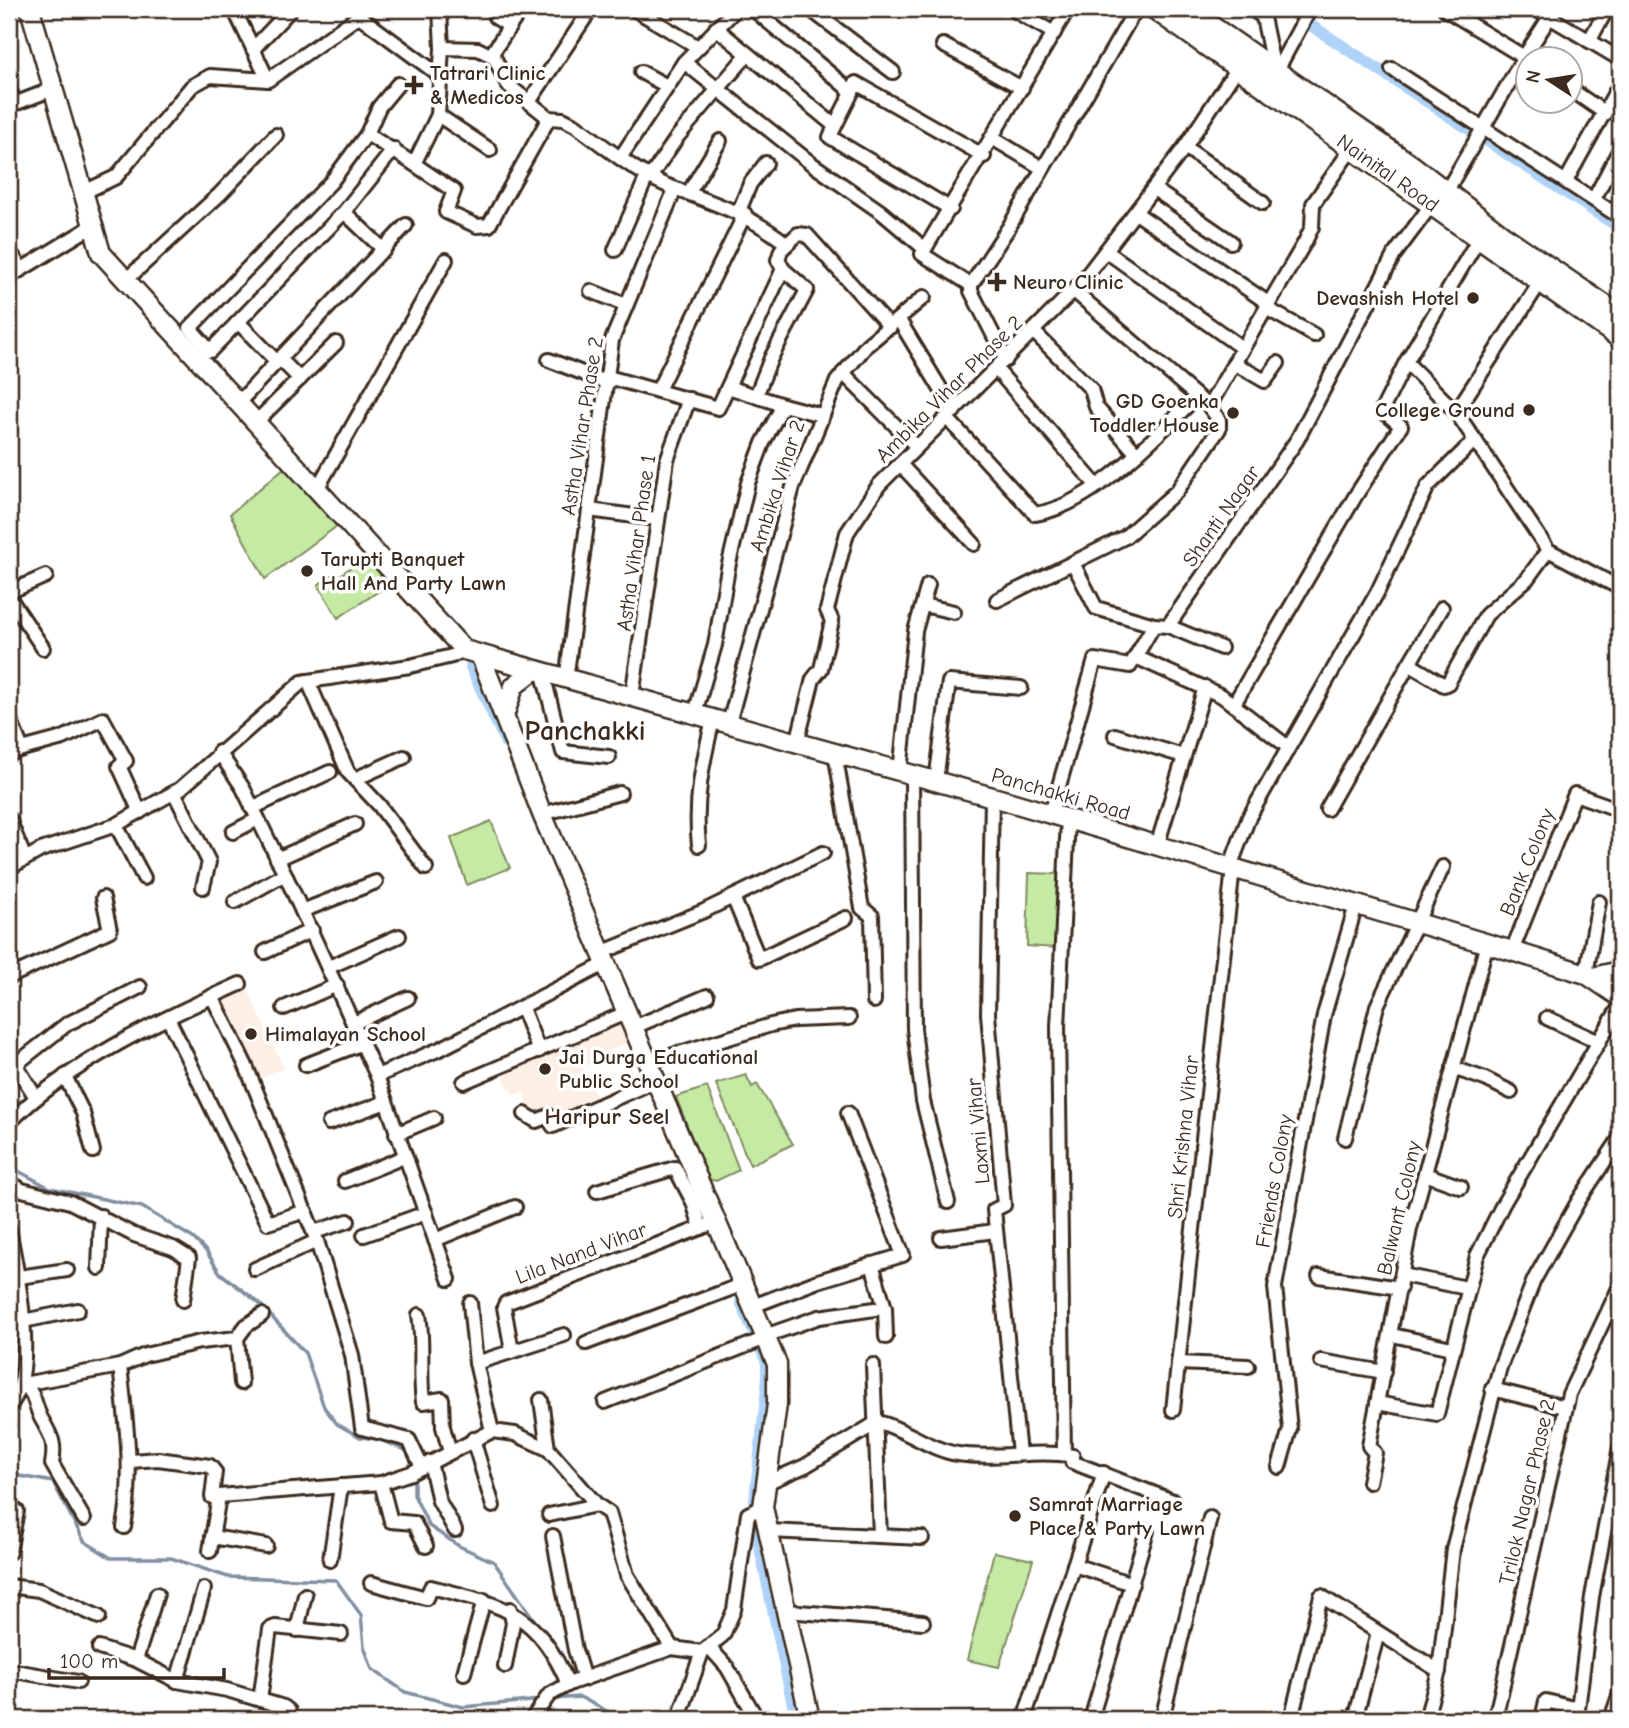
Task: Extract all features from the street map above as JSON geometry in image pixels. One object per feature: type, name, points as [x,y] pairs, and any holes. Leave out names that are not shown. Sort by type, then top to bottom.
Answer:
[{"type":"highway","name":"Nainital Road","points":[[1156,9],[1243,61],[1439,198],[1620,317]]},
{"type":"highway","name":"Nainital Road","points":[[1185,9],[1243,61]]},
{"type":"highway","name":"Nainital Road","points":[[1439,198],[1479,238],[1620,337]]},
{"type":"main road","points":[[30,9],[91,227],[101,253],[317,489],[473,653],[504,716],[602,962],[626,1017],[650,1062],[652,1083],[708,1225],[738,1287],[753,1307],[762,1339],[778,1374],[766,1482],[757,1509],[768,1531],[810,1719]]},
{"type":"main road","name":"Panchakki Road","points":[[473,653],[1059,816],[1486,943],[1590,975],[1620,996]]},
{"type":"main road","points":[[504,716],[514,686],[538,672]]},
{"type":"main road","points":[[1590,975],[1620,971]]},
{"type":"street","points":[[234,9],[268,80]]},
{"type":"street","points":[[253,49],[291,9]]},
{"type":"street","points":[[414,164],[438,115],[442,48],[440,9]]},
{"type":"street","points":[[491,55],[521,9]]},
{"type":"street","points":[[529,103],[591,9]]},
{"type":"street","points":[[634,9],[698,47]]},
{"type":"street","points":[[620,158],[684,62],[736,9]]},
{"type":"street","points":[[753,9],[852,92]]},
{"type":"street","points":[[810,9],[894,72]]},
{"type":"street","points":[[971,285],[922,254],[984,156],[1069,9]]},
{"type":"street","points":[[1096,485],[1002,365],[971,292],[971,285],[1009,227],[1136,9]]},
{"type":"street","points":[[1252,9],[1263,17],[1271,80]]},
{"type":"street","points":[[1445,9],[1514,51]]},
{"type":"street","points":[[1536,9],[1553,13],[1620,59]]},
{"type":"street","points":[[1589,40],[1607,9]]},
{"type":"street","points":[[82,193],[116,177],[192,86],[211,76],[268,80],[355,12],[439,75]]},
{"type":"street","points":[[1017,12],[1054,33]]},
{"type":"street","name":"Shanti Nagar","points":[[1531,46],[1553,13]]},
{"type":"street","points":[[1271,80],[1306,16]]},
{"type":"street","points":[[495,17],[509,26]]},
{"type":"street","points":[[716,28],[835,126]]},
{"type":"street","points":[[943,45],[1022,88]]},
{"type":"street","points":[[442,48],[478,49],[495,57],[508,85],[549,118],[563,119],[575,125],[620,158],[675,189],[742,213],[787,244]]},
{"type":"street","points":[[615,250],[650,175],[678,136],[747,55]]},
{"type":"street","name":"Ambika Vihar Phase 2","points":[[797,743],[813,679],[821,669],[832,621],[827,610],[847,533],[879,485],[1074,291],[1185,147],[1243,61]]},
{"type":"street","points":[[684,62],[812,164],[881,212],[926,249]]},
{"type":"street","points":[[1392,69],[1482,133],[1566,181],[1620,217]]},
{"type":"street","points":[[641,72],[667,86]]},
{"type":"street","name":"Shanti Nagar","points":[[1168,626],[1297,440],[1394,255],[1439,198],[1482,133],[1514,75]]},
{"type":"street","points":[[951,209],[830,137],[856,83],[984,156]]},
{"type":"street","points":[[394,149],[344,212],[210,351],[190,328],[331,183],[367,134],[379,107],[398,84]]},
{"type":"street","points":[[1566,181],[1620,84]]},
{"type":"street","points":[[9,89],[12,104],[53,89]]},
{"type":"street","points":[[1584,99],[1605,113]]},
{"type":"street","points":[[438,115],[490,150]]},
{"type":"street","points":[[367,134],[394,149],[454,191],[445,208],[446,212],[477,226],[489,225],[549,118]]},
{"type":"street","points":[[127,279],[219,195],[276,135]]},
{"type":"street","points":[[994,139],[1042,168]]},
{"type":"street","points":[[689,192],[720,141]]},
{"type":"street","points":[[1209,406],[1305,242],[1312,226],[1313,204],[1358,141]]},
{"type":"street","points":[[1185,147],[1263,203]]},
{"type":"street","points":[[1594,199],[1620,149]]},
{"type":"street","points":[[659,390],[742,213],[750,184],[766,163]]},
{"type":"street","name":"Astha Vihar Phase 2","points":[[566,680],[612,340],[675,189]]},
{"type":"street","points":[[1154,189],[1231,242]]},
{"type":"street","points":[[344,212],[384,250]]},
{"type":"street","points":[[1136,213],[1267,306],[1314,335]]},
{"type":"street","points":[[239,402],[406,225]]},
{"type":"street","points":[[9,277],[91,227]]},
{"type":"street","points":[[756,396],[771,358],[807,290],[783,269],[778,260],[787,244],[798,234],[807,235],[894,323],[951,414],[1035,514],[1049,512],[1115,475],[1196,397]]},
{"type":"street","points":[[1234,704],[1356,495],[1401,426],[1381,410],[1479,238]]},
{"type":"street","points":[[9,250],[21,269]]},
{"type":"street","points":[[1106,251],[1242,348]]},
{"type":"street","points":[[317,489],[446,260]]},
{"type":"street","points":[[549,360],[608,380],[659,390],[718,408],[783,269]]},
{"type":"street","points":[[1456,412],[1541,281]]},
{"type":"street","points":[[591,291],[626,305]]},
{"type":"street","points":[[997,600],[1125,537],[1177,491],[1219,429],[1219,420],[1209,406],[1074,291]]},
{"type":"street","name":"Ambika Vihar 2","points":[[699,845],[695,814],[698,780],[721,721],[793,487],[821,415],[843,373],[867,345],[925,298]]},
{"type":"street","points":[[238,322],[300,379]]},
{"type":"street","points":[[1034,332],[1091,389],[1096,407],[1137,454]]},
{"type":"street","points":[[257,421],[336,343]]},
{"type":"street","points":[[1406,362],[1456,412],[1548,550],[1620,588]]},
{"type":"street","points":[[1234,363],[1265,381],[1278,363]]},
{"type":"street","points":[[843,373],[918,447]]},
{"type":"street","points":[[728,387],[821,415]]},
{"type":"street","name":"Astha Vihar Phase 1","points":[[632,696],[667,460],[689,399]]},
{"type":"street","points":[[695,713],[716,645],[728,568],[748,483],[783,405]]},
{"type":"street","name":"Shri Krishna Vihar","points":[[1173,1410],[1232,868],[1249,817],[1377,593],[1428,486],[1475,440]]},
{"type":"street","points":[[900,464],[975,544]]},
{"type":"street","points":[[589,510],[657,519]]},
{"type":"street","points":[[1409,664],[1444,685],[1448,683],[1486,615],[1527,579],[1548,550]]},
{"type":"street","points":[[1073,564],[1096,608],[1154,625],[1168,626],[1221,648]]},
{"type":"street","points":[[43,648],[9,595],[46,576]]},
{"type":"street","points":[[928,585],[915,631],[906,773],[914,1029],[923,1101],[948,1202]]},
{"type":"street","points":[[922,605],[954,612]]},
{"type":"street","points":[[1327,809],[1442,608]]},
{"type":"street","points":[[1064,1454],[1058,1027],[1059,816],[1095,660],[1130,666],[1138,658],[1154,625]]},
{"type":"street","points":[[9,868],[41,850],[116,825],[174,792],[302,682],[410,666],[473,653]]},
{"type":"street","points":[[1138,658],[1205,687],[1234,704],[1288,747]]},
{"type":"street","points":[[538,672],[562,752],[609,757]]},
{"type":"street","points":[[308,681],[348,772],[426,868]]},
{"type":"street","points":[[936,781],[949,682],[1021,688]]},
{"type":"street","points":[[1157,846],[1205,687]]},
{"type":"street","points":[[9,718],[22,749]]},
{"type":"street","points":[[9,754],[63,738],[103,719],[126,761],[119,766],[140,812]]},
{"type":"street","points":[[1115,735],[1183,756]]},
{"type":"street","points":[[219,752],[255,813],[363,1043],[449,1279]]},
{"type":"street","points":[[835,753],[862,908],[873,916],[874,1001]]},
{"type":"street","points":[[355,779],[404,757]]},
{"type":"street","points":[[233,832],[255,813],[330,772]]},
{"type":"street","points":[[174,792],[209,862],[203,887]]},
{"type":"street","points":[[542,814],[620,793]]},
{"type":"street","name":"Bank Colony","points":[[1512,951],[1575,794],[1620,810]]},
{"type":"street","name":"Laxmi Vihar","points":[[992,797],[988,1014],[1004,1205],[994,1210],[1019,1454]]},
{"type":"street","points":[[9,819],[25,859]]},
{"type":"street","points":[[277,859],[355,824]]},
{"type":"street","points":[[116,825],[144,878]]},
{"type":"street","points":[[377,1076],[442,1048],[522,1008],[602,962],[823,853]]},
{"type":"street","points":[[1345,1139],[1377,1006],[1443,867]]},
{"type":"street","points":[[235,902],[285,874]]},
{"type":"street","points":[[302,911],[376,882]]},
{"type":"street","points":[[733,897],[759,959],[846,918]]},
{"type":"street","points":[[9,977],[110,930],[103,898]]},
{"type":"street","points":[[1590,975],[1599,902]]},
{"type":"street","name":"Friends Colony","points":[[1279,1467],[1290,1429],[1275,1287],[1324,1015],[1356,905]]},
{"type":"street","points":[[265,952],[312,930]]},
{"type":"street","points":[[329,967],[399,936]]},
{"type":"street","name":"Balwant Colony","points":[[1369,1482],[1374,1453],[1369,1446],[1401,1282],[1425,1174],[1486,943]]},
{"type":"street","points":[[9,1124],[35,1096],[65,1076],[168,1018],[240,984]]},
{"type":"street","points":[[284,1008],[337,985]]},
{"type":"street","points":[[35,1096],[12,1059],[67,1024],[140,987]]},
{"type":"street","points":[[212,996],[246,1066],[315,1236],[352,1355],[362,1428],[409,1440],[420,1468],[455,1530]]},
{"type":"street","points":[[464,1082],[626,1017],[707,996]]},
{"type":"street","points":[[354,1023],[408,998]]},
{"type":"street","points":[[1377,1403],[1437,1414],[1477,1256],[1503,1204],[1620,1006]]},
{"type":"street","points":[[522,1008],[539,1051]]},
{"type":"street","points":[[168,1018],[268,1223],[306,1211]]},
{"type":"street","points":[[650,1062],[771,1025],[795,1020],[849,1018]]},
{"type":"street","points":[[1547,1018],[1600,1042]]},
{"type":"street","points":[[306,1065],[363,1043]]},
{"type":"street","points":[[1453,1068],[1511,1092]]},
{"type":"street","points":[[65,1076],[83,1113],[93,1152]]},
{"type":"street","points":[[526,1114],[536,1121],[549,1116],[553,1126],[652,1083]]},
{"type":"street","points":[[329,1123],[386,1102]]},
{"type":"street","points":[[753,1307],[818,1281],[903,1255],[848,1113]]},
{"type":"street","points":[[396,1134],[434,1118]]},
{"type":"street","points":[[1426,1719],[1440,1671],[1453,1549],[1492,1389],[1534,1280],[1579,1200],[1620,1138]]},
{"type":"street","points":[[345,1181],[404,1157]]},
{"type":"street","points":[[597,1191],[675,1168],[708,1225]]},
{"type":"street","points":[[1425,1174],[1461,1187]]},
{"type":"street","points":[[9,1182],[22,1190],[70,1202],[101,1216],[134,1236],[173,1248],[189,1258],[183,1300]]},
{"type":"street","points":[[435,1240],[515,1207]]},
{"type":"street","points":[[364,1235],[426,1213]]},
{"type":"street","points":[[99,1268],[101,1216]]},
{"type":"street","points":[[255,1269],[348,1221]]},
{"type":"street","name":"Lila Nand Vihar","points":[[512,1351],[504,1307],[506,1303],[708,1225]]},
{"type":"street","points":[[9,1230],[19,1277],[23,1321],[23,1384],[9,1406]]},
{"type":"street","points":[[940,1238],[995,1231]]},
{"type":"street","points":[[873,1264],[885,1308],[886,1337]]},
{"type":"street","points":[[19,1277],[67,1270]]},
{"type":"street","points":[[1319,1276],[1467,1288]]},
{"type":"street","name":"Trilok Nagar Phase 2","points":[[1496,1715],[1565,1407],[1589,1348],[1620,1286]]},
{"type":"street","points":[[586,1343],[738,1287]]},
{"type":"street","points":[[470,1303],[476,1363],[492,1431]]},
{"type":"street","points":[[606,1402],[819,1317],[875,1309]]},
{"type":"street","points":[[23,1321],[78,1310]]},
{"type":"street","points":[[241,1383],[237,1338],[246,1326],[262,1315]]},
{"type":"street","points":[[419,1315],[423,1402],[442,1399],[443,1427],[450,1452]]},
{"type":"street","points":[[476,1363],[564,1335]]},
{"type":"street","points":[[1392,1335],[1452,1348]]},
{"type":"street","points":[[23,1384],[120,1366],[145,1355],[200,1342],[237,1338]]},
{"type":"street","points":[[1321,1361],[1384,1372]]},
{"type":"street","points":[[1178,1363],[1248,1366]]},
{"type":"street","points":[[873,1365],[878,1422],[880,1536]]},
{"type":"street","points":[[120,1366],[131,1461],[131,1491],[124,1527]]},
{"type":"street","points":[[23,1384],[33,1392],[41,1418],[51,1429],[54,1453],[52,1464],[84,1519]]},
{"type":"street","points":[[1492,1389],[1565,1407]]},
{"type":"street","points":[[541,1401],[548,1449]]},
{"type":"street","points":[[766,1482],[805,1466],[878,1422],[902,1429],[933,1446],[955,1454],[983,1457],[1019,1454],[1073,1456],[1072,1462],[1173,1501]]},
{"type":"street","points":[[131,1461],[158,1459],[211,1466],[215,1472],[212,1497],[381,1483],[420,1468],[492,1431],[515,1434],[548,1449],[597,1505],[609,1513],[627,1575],[672,1648]]},
{"type":"street","points":[[473,1439],[493,1506]]},
{"type":"street","points":[[1542,1719],[1546,1702],[1578,1709],[1592,1597],[1620,1447]]},
{"type":"street","points":[[1024,1719],[1104,1473]]},
{"type":"street","points":[[381,1483],[391,1521],[414,1523],[426,1546]]},
{"type":"street","points":[[330,1560],[341,1486]]},
{"type":"street","points":[[219,1496],[211,1544],[266,1546]]},
{"type":"street","points":[[549,1515],[597,1505]]},
{"type":"street","points":[[679,1718],[705,1650],[723,1635],[734,1610],[748,1514],[757,1509]]},
{"type":"street","points":[[9,1552],[16,1511]]},
{"type":"street","points":[[1162,1719],[1210,1518]]},
{"type":"street","points":[[768,1531],[922,1538]]},
{"type":"street","points":[[1091,1719],[1147,1531]]},
{"type":"street","points":[[553,1536],[568,1622],[584,1679]]},
{"type":"street","points":[[1074,1565],[1132,1584]]},
{"type":"street","points":[[371,1583],[426,1598],[432,1587],[510,1609],[540,1637],[559,1664],[568,1684]]},
{"type":"street","points":[[9,1586],[39,1590],[99,1617]]},
{"type":"street","points":[[177,1681],[204,1589]]},
{"type":"street","points":[[136,1660],[158,1594]]},
{"type":"street","points":[[297,1630],[305,1595]]},
{"type":"street","points":[[1291,1719],[1321,1596],[1440,1671]]},
{"type":"street","points":[[464,1673],[484,1600]]},
{"type":"street","points":[[505,1666],[513,1623],[510,1609]]},
{"type":"street","points":[[786,1611],[923,1622]]},
{"type":"street","points":[[260,1700],[267,1634],[275,1627],[341,1634]]},
{"type":"street","points":[[1355,1719],[1378,1633]]},
{"type":"street","points":[[99,1648],[136,1660],[177,1681],[284,1707],[289,1711],[290,1719]]},
{"type":"street","points":[[532,1719],[549,1695],[568,1684],[672,1648],[705,1650],[727,1667],[757,1719]]},
{"type":"street","points":[[9,1670],[78,1682]]},
{"type":"street","points":[[1611,1719],[1620,1693]]},
{"type":"shaded area","name":"Himalayan School","points":[[246,986],[284,1068],[256,1080],[218,1000]]},
{"type":"shaded area","name":"Jai Durga Educational Public School","points":[[620,1018],[629,1043],[601,1053],[603,1059],[583,1067],[598,1102],[554,1122],[533,1118],[523,1092],[513,1095],[501,1071]]},
{"type":"green space","points":[[285,467],[337,526],[265,579],[230,514]]},
{"type":"green space","points":[[366,556],[391,583],[338,618],[318,585],[332,575],[335,579]]},
{"type":"green space","points":[[491,821],[510,868],[467,885],[451,838]]},
{"type":"green space","points":[[1029,873],[1059,874],[1056,948],[1027,946]]},
{"type":"green space","points":[[746,1075],[752,1087],[757,1084],[793,1144],[750,1165],[716,1084]]},
{"type":"green space","points":[[707,1087],[739,1170],[716,1181],[708,1179],[676,1097]]},
{"type":"green space","points":[[9,1266],[15,1333],[9,1335]]},
{"type":"green space","points":[[994,1552],[1033,1560],[999,1667],[967,1660]]},
{"type":"waterway","points":[[1286,9],[1620,228]]},
{"type":"waterway","points":[[471,667],[506,743]]},
{"type":"waterway","points":[[9,1166],[50,1188],[142,1207],[193,1238],[206,1251],[220,1273],[259,1303],[305,1353],[324,1407],[337,1424],[360,1437],[378,1439],[409,1451]]},
{"type":"waterway","points":[[741,1302],[767,1363],[767,1388],[755,1500],[758,1538],[796,1719]]},
{"type":"waterway","points":[[9,1474],[53,1482],[84,1541],[111,1558],[171,1558],[228,1577],[336,1580],[361,1615],[364,1646],[372,1669],[405,1692],[463,1707],[541,1700]]},
{"type":"waterway","points":[[414,1475],[414,1495],[429,1526],[459,1546],[494,1562],[542,1631]]},
{"type":"waterway","points":[[563,1660],[571,1674]]},
{"type":"waterway","points":[[552,1699],[580,1697],[622,1719]]},
{"type":"place","name":"Tatrari Clinic & Medicos","points":[[414,85]]},
{"type":"place","name":"Neuro Clinic","points":[[997,282]]},
{"type":"place","name":"Devashish Hotel","points":[[1473,298]]},
{"type":"place","name":"College Ground","points":[[1529,410]]},
{"type":"place","name":"GD Goenka Toddler House","points":[[1233,413]]},
{"type":"place","name":"Tarupti Banquet Hall And Party Lawn","points":[[307,571]]},
{"type":"place","name":"Himalayan School","points":[[251,1034]]},
{"type":"place","name":"Jai Durga Educational Public School","points":[[545,1069]]},
{"type":"place","name":"Samrat Marriage Place & Party Lawn","points":[[1015,1516]]},
{"type":"district","name":"Panchakki","points":[[585,730]]},
{"type":"district","name":"Haripur Seel","points":[[607,1116]]}]
